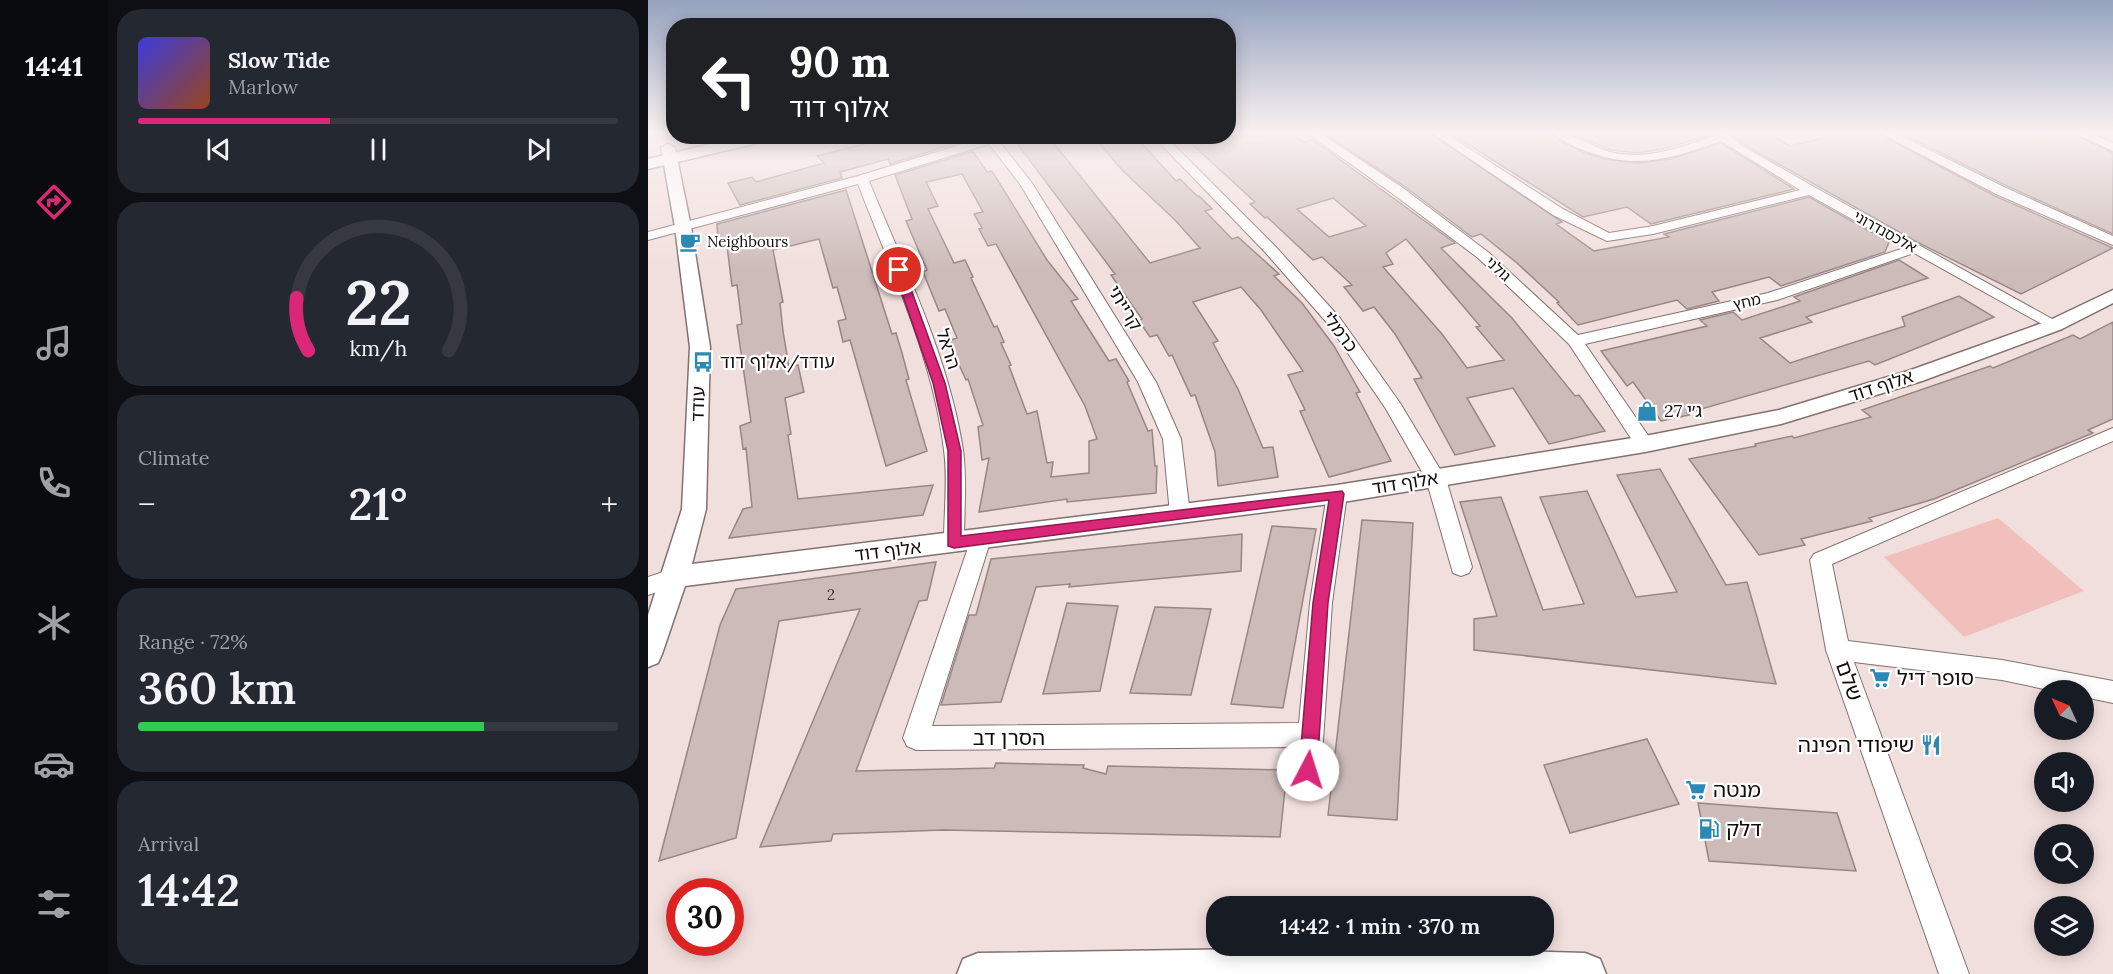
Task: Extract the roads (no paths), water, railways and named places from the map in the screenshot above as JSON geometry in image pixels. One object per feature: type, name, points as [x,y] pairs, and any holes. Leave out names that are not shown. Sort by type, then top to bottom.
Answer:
[{"type":"main road","points":[[978,974],[1384,968],[1548,971],[1585,974]]},
{"type":"street","name":"עודד","points":[[648,654],[675,578],[694,509],[700,347],[674,178]]},
{"type":"street","points":[[648,236],[860,178]]},
{"type":"street","name":"הראל","points":[[862,178],[915,313],[939,383],[954,451],[954,542]]},
{"type":"street","name":"קרייתי","points":[[1023,178],[1147,382],[1172,439],[1180,514]]},
{"type":"street","name":"כרמלי","points":[[1200,178],[1270,249],[1334,321],[1394,406],[1436,479],[1461,567]]},
{"type":"street","name":"גולני","points":[[1378,178],[1483,255],[1575,341],[1645,444]]},
{"type":"street","points":[[1506,178],[1558,212],[1607,237],[1653,230],[1811,191]]},
{"type":"street","name":"אלכסנדרוני","points":[[1789,178],[2055,325]]},
{"type":"street","points":[[1975,178],[2113,241]]},
{"type":"street","name":"מחץ","points":[[1575,341],[1772,297],[1916,248]]},
{"type":"street","name":"אלוף דוד","points":[[675,578],[1337,494],[1645,444],[1782,417],[1915,376],[2055,325],[2113,296]]},
{"type":"street","points":[[1838,650],[1821,560],[2113,434]]},
{"type":"street","points":[[1307,787],[1321,603],[1337,494]]},
{"type":"street","name":"הסרן דב","points":[[981,539],[916,738],[1311,735]]},
{"type":"street","points":[[648,586],[675,578]]},
{"type":"street","name":"שלם","points":[[1954,974],[1838,650],[2002,670],[2113,692]]},
{"type":"place","name":"Neighbours","points":[[690,242]]},
{"type":"place","name":"עודד/אלוף דוד","points":[[703,362]]},
{"type":"place","name":"ג׳י 27","points":[[1647,411]]},
{"type":"place","name":"סופר דיל","points":[[1880,678]]},
{"type":"place","name":"שיפודי הפינה","points":[[1931,745]]},
{"type":"place","name":"מנטה","points":[[1696,790]]},
{"type":"place","name":"דלק","points":[[1709,829]]}]
